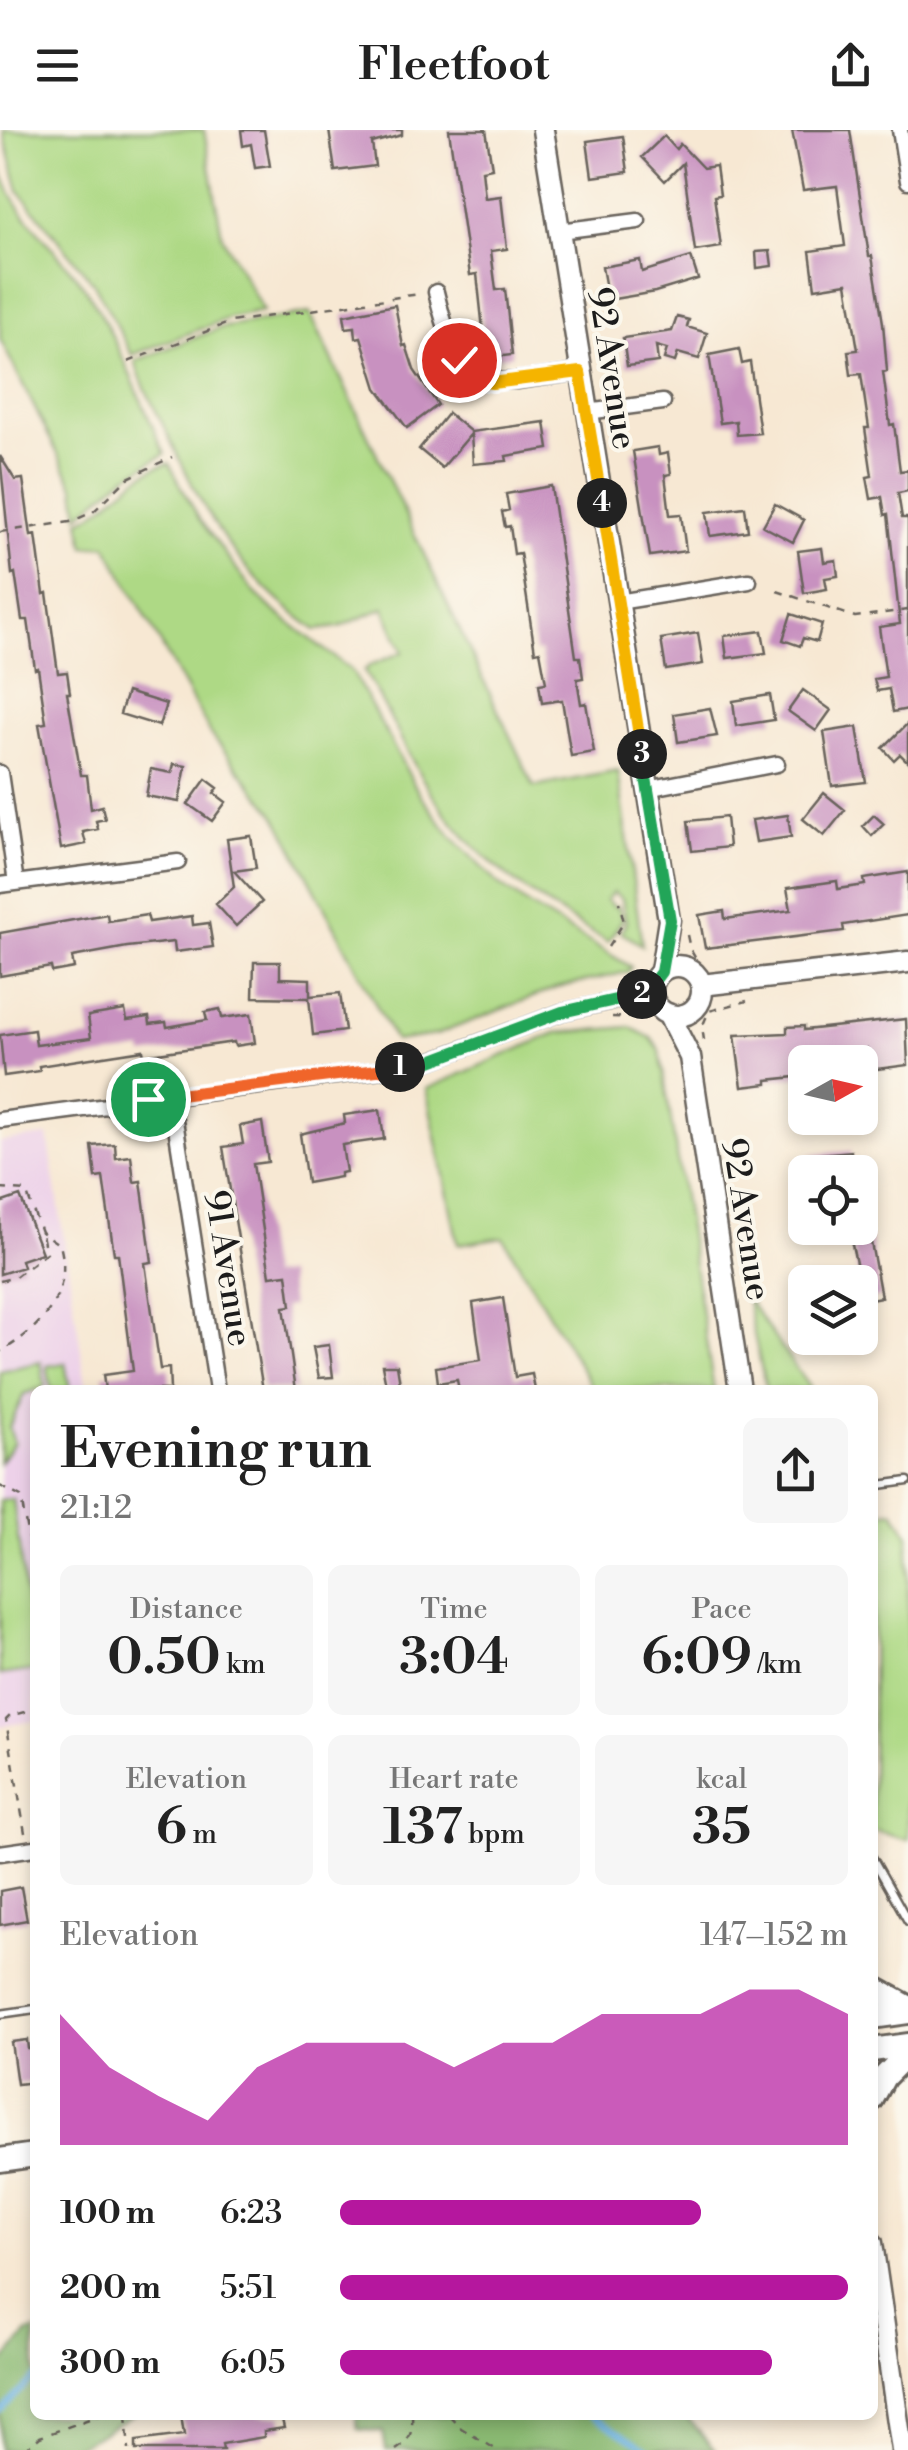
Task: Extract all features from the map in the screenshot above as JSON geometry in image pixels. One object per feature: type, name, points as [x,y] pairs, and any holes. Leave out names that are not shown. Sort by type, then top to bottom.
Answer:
[{"type":"main road","name":"92 Avenue","points":[[544,130],[647,788],[678,925],[661,972]]},
{"type":"main road","points":[[659,1016],[680,1016],[694,1008],[702,995],[699,974],[677,931],[678,925]]},
{"type":"main road","points":[[697,1050],[659,1016],[654,1003],[652,984],[661,972],[673,966],[699,974],[908,962]]},
{"type":"main road","points":[[694,1008],[697,1050]]},
{"type":"main road","name":"92 Avenue","points":[[697,1050],[739,1385]]},
{"type":"main road","points":[[878,1991],[908,2010]]},
{"type":"main road","points":[[878,2017],[908,2010]]},
{"type":"main road","points":[[878,2049],[908,2045]]},
{"type":"main road","points":[[878,2088],[908,2053]]},
{"type":"main road","points":[[0,2160],[30,2156]]},
{"type":"main road","points":[[878,2307],[902,2450]]},
{"type":"street","points":[[900,130],[908,180]]},
{"type":"street","points":[[560,231],[638,221]]},
{"type":"street","points":[[431,293],[459,360],[476,380],[504,382],[580,372]]},
{"type":"street","points":[[587,412],[663,402]]},
{"type":"street","points":[[618,602],[749,581]]},
{"type":"street","points":[[647,788],[777,764]]},
{"type":"street","points":[[0,773],[16,883]]},
{"type":"street","points":[[0,885],[178,862]]},
{"type":"street","points":[[0,1120],[420,1065],[562,1012],[652,993]]},
{"type":"street","name":"91 Avenue","points":[[171,1095],[216,1385]]},
{"type":"street","points":[[0,1853],[30,1849]]},
{"type":"lane","points":[[878,1485],[908,1481]]},
{"type":"lane","points":[[878,1868],[908,1920]]},
{"type":"lane","points":[[0,2014],[30,2010]]},
{"type":"path","points":[[128,362],[231,322],[431,293]]},
{"type":"path","points":[[0,532],[70,522],[93,512],[128,478],[172,457]]},
{"type":"path","points":[[777,591],[855,617],[908,610]]},
{"type":"path","points":[[608,948],[624,922],[619,902]]},
{"type":"path","points":[[678,925],[699,974]]},
{"type":"path","points":[[697,1050],[709,1011],[746,1004]]},
{"type":"path","points":[[614,1020],[659,1016]]},
{"type":"path","points":[[0,1189],[26,1191],[46,1253],[15,1276],[0,1281]]},
{"type":"path","points":[[0,1352],[20,1341],[50,1310],[66,1280],[60,1245],[42,1232]]},
{"type":"path","points":[[0,1486],[21,1497],[30,1550]]},
{"type":"path","points":[[25,1833],[6,1720],[30,1710]]},
{"type":"path","points":[[25,2450],[40,2437],[86,2420]]},
{"type":"path","points":[[127,2420],[130,2450]]},
{"type":"path","points":[[396,2450],[408,2442],[412,2420]]},
{"type":"path","points":[[453,2420],[496,2450]]},
{"type":"shaded area","points":[[48,1136],[86,1385],[30,1385],[30,1722],[0,1726],[0,1142]]},
{"type":"green space","points":[[3,130],[204,130],[222,236],[263,311],[229,318],[132,355],[95,285],[19,191]]},
{"type":"green space","points":[[0,166],[28,220],[92,299],[165,454],[126,476],[79,515],[75,488],[0,339]]},
{"type":"green space","points":[[310,313],[534,787],[618,771],[642,945],[621,932],[626,922],[622,899],[613,892],[606,900],[618,906],[622,920],[608,942],[538,899],[495,866],[440,806],[364,671],[403,652],[384,608],[339,627],[316,630],[265,588],[245,565],[196,492],[135,361],[220,328]]},
{"type":"green space","points":[[169,463],[199,519],[254,592],[352,671],[419,793],[451,836],[498,884],[631,967],[628,972],[556,988],[436,1035],[395,1041],[277,817],[211,734],[106,545],[85,547],[80,521],[144,474]]},
{"type":"green space","points":[[630,1027],[651,1038],[660,1051],[713,1385],[591,1385],[503,1237],[458,1244],[426,1089],[556,1033]]},
{"type":"green space","points":[[746,1297],[808,1385],[765,1385]]},
{"type":"green space","points":[[41,1362],[45,1385],[30,1385],[30,1392],[24,1394],[9,1428],[14,1442],[0,1462],[0,1371]]},
{"type":"green space","points":[[65,1363],[69,1385],[50,1385],[47,1366]]},
{"type":"green space","points":[[13,1499],[30,1631],[30,1671],[0,1675],[0,1500]]},
{"type":"green space","points":[[894,1511],[908,1534],[908,1840],[878,1832],[878,1513]]},
{"type":"green space","points":[[28,2333],[30,2420],[124,2420],[71,2450],[0,2450],[0,2366]]},
{"type":"green space","points":[[357,2420],[689,2420],[714,2449],[386,2450],[383,2432],[358,2429]]},
{"type":"building","points":[[241,130],[264,130],[270,166],[255,168],[251,144],[243,146]]},
{"type":"building","points":[[329,130],[402,130],[402,135],[372,143],[375,166],[335,171]]},
{"type":"building","points":[[449,130],[486,130],[492,168],[482,170],[485,198],[501,196],[507,249],[491,251],[496,290],[505,289],[512,355],[486,358],[477,274],[470,275]]},
{"type":"building","points":[[792,130],[850,130],[872,256],[883,323],[887,371],[883,372],[890,425],[894,424],[900,471],[908,470],[908,491],[898,493],[902,518],[908,518],[908,709],[893,712],[889,689],[877,691],[874,679],[886,677],[879,627],[900,624],[888,514],[885,515],[882,497],[871,499],[867,477],[872,476],[861,374],[851,375],[848,351],[858,350],[847,283],[815,288],[810,251],[845,246],[837,186],[803,190]]},
{"type":"building","points":[[623,136],[628,172],[592,177],[587,141]]},
{"type":"building","points":[[664,136],[676,149],[680,144],[703,168],[716,166],[720,195],[714,196],[721,247],[695,251],[683,163],[665,181],[642,157]]},
{"type":"building","points":[[770,251],[772,266],[757,268],[756,252]]},
{"type":"building","points":[[691,257],[698,279],[608,300],[602,267],[640,260],[642,272]]},
{"type":"building","points":[[395,305],[403,346],[406,345],[414,370],[438,405],[407,428],[377,388],[361,337],[356,338],[355,327],[346,328],[344,315]]},
{"type":"building","points":[[677,317],[689,320],[687,327],[707,333],[699,359],[678,353],[675,362],[664,359],[667,349],[656,346],[658,362],[627,366],[623,338],[672,331]]},
{"type":"building","points":[[739,349],[742,364],[750,362],[760,433],[737,435],[736,421],[720,423],[709,355]]},
{"type":"building","points":[[448,413],[471,432],[545,422],[549,449],[506,456],[507,461],[473,464],[471,434],[442,468],[419,449]]},
{"type":"building","points":[[658,447],[659,455],[668,453],[671,474],[665,475],[670,515],[681,514],[686,551],[650,556],[633,451]]},
{"type":"building","points":[[0,456],[15,480],[23,479],[31,536],[36,535],[44,594],[47,593],[58,673],[67,672],[81,775],[87,775],[91,809],[102,806],[105,819],[96,821],[98,829],[83,832],[86,844],[61,849],[39,724],[46,723],[38,668],[35,669],[28,620],[22,620],[15,573],[12,574]]},
{"type":"building","points":[[551,486],[576,657],[580,657],[583,678],[577,679],[581,704],[586,703],[594,752],[571,756],[562,700],[542,703],[539,684],[546,683],[540,651],[535,652],[520,553],[514,554],[510,526],[505,527],[502,512],[509,510],[506,494]]},
{"type":"building","points":[[775,504],[804,520],[793,542],[763,526]]},
{"type":"building","points":[[745,507],[748,531],[710,536],[707,512]]},
{"type":"building","points":[[822,548],[824,562],[836,560],[838,576],[825,578],[827,589],[804,593],[798,551]]},
{"type":"building","points":[[791,614],[822,624],[817,642],[803,638],[800,646],[783,640]]},
{"type":"building","points":[[762,631],[766,653],[727,658],[724,636]]},
{"type":"building","points":[[698,633],[703,664],[666,670],[661,639]]},
{"type":"building","points":[[803,690],[831,710],[816,731],[788,711]]},
{"type":"building","points":[[127,692],[166,704],[159,726],[120,714]]},
{"type":"building","points":[[770,695],[774,720],[736,726],[733,701]]},
{"type":"building","points":[[710,708],[717,736],[678,742],[674,714]]},
{"type":"building","points":[[908,723],[908,762],[900,754],[894,760],[883,748]]},
{"type":"building","points":[[857,727],[866,782],[832,786],[824,732]]},
{"type":"building","points":[[174,764],[186,766],[179,802],[146,796],[151,769],[172,773]]},
{"type":"building","points":[[206,779],[218,788],[214,793],[226,802],[212,821],[188,804]]},
{"type":"building","points":[[824,793],[845,810],[824,836],[803,819]]},
{"type":"building","points":[[788,815],[791,837],[756,842],[752,820]]},
{"type":"building","points":[[874,815],[884,824],[872,836],[863,826]]},
{"type":"building","points":[[726,817],[729,847],[692,851],[688,821]]},
{"type":"building","points":[[251,836],[256,868],[234,871],[262,902],[236,926],[216,904],[234,887],[227,839]]},
{"type":"building","points":[[908,872],[908,915],[843,925],[844,931],[705,948],[699,915],[724,911],[725,919],[791,910],[787,888],[837,881],[838,889],[865,885],[864,879]]},
{"type":"building","points":[[107,914],[108,921],[147,915],[149,922],[192,916],[193,925],[209,923],[213,947],[175,952],[174,942],[127,947],[72,957],[74,968],[52,972],[51,967],[0,976],[0,933]]},
{"type":"building","points":[[254,962],[280,962],[280,978],[310,979],[310,996],[340,993],[345,1031],[313,1035],[309,998],[253,997]]},
{"type":"building","points":[[220,1009],[222,1018],[251,1014],[255,1043],[235,1046],[234,1042],[144,1055],[143,1050],[39,1066],[40,1071],[4,1076],[0,1035],[34,1030],[36,1045],[91,1038],[88,1016],[125,1010],[127,1020],[149,1017],[150,1024],[166,1022],[167,1027],[207,1020],[205,1012]]},
{"type":"building","points":[[906,1019],[908,1065],[878,1069],[878,1045],[788,1045],[788,1078],[742,1087],[735,1035],[787,1033],[787,1027],[804,1026],[804,1030]]},
{"type":"building","points":[[380,1110],[384,1139],[342,1145],[346,1172],[340,1173],[340,1177],[307,1183],[300,1134],[345,1123],[344,1115]]},
{"type":"building","points":[[262,1122],[268,1162],[253,1164],[270,1276],[287,1274],[291,1306],[284,1307],[295,1385],[262,1385],[223,1147],[243,1144],[240,1126]]},
{"type":"building","points":[[115,1144],[116,1158],[131,1156],[134,1182],[141,1181],[152,1262],[145,1263],[160,1369],[169,1368],[170,1385],[104,1385],[103,1375],[133,1371],[118,1254],[114,1254],[103,1177],[96,1178],[92,1146]]},
{"type":"building","points":[[851,1151],[851,1155],[810,1155]]},
{"type":"building","points":[[20,1196],[42,1253],[21,1260],[23,1267],[0,1274],[0,1203]]},
{"type":"building","points":[[852,1245],[871,1245],[875,1265],[856,1265]]},
{"type":"building","points":[[503,1298],[515,1377],[532,1374],[534,1385],[458,1385],[457,1380],[438,1383],[436,1367],[481,1360],[473,1303]]},
{"type":"building","points":[[329,1345],[333,1377],[319,1378],[313,1347]]},
{"type":"building","points":[[382,1365],[397,1365],[400,1385],[386,1385]]},
{"type":"building","points":[[21,1887],[27,1920],[0,1925],[0,1891]]},
{"type":"building","points":[[27,2040],[30,2083],[17,2084],[11,2042]]},
{"type":"building","points":[[182,2420],[282,2420],[284,2428],[264,2431],[264,2437],[222,2444],[223,2450],[136,2450],[136,2441],[184,2435]]},
{"type":"waterway","points":[[0,2412],[30,2382]]},
{"type":"waterway","points":[[599,2420],[649,2450]]},
{"type":"route","points":[[148,1099],[420,1065],[562,1012],[652,993],[652,984],[661,972],[670,920],[580,372],[492,383],[476,380],[459,360]]}]
